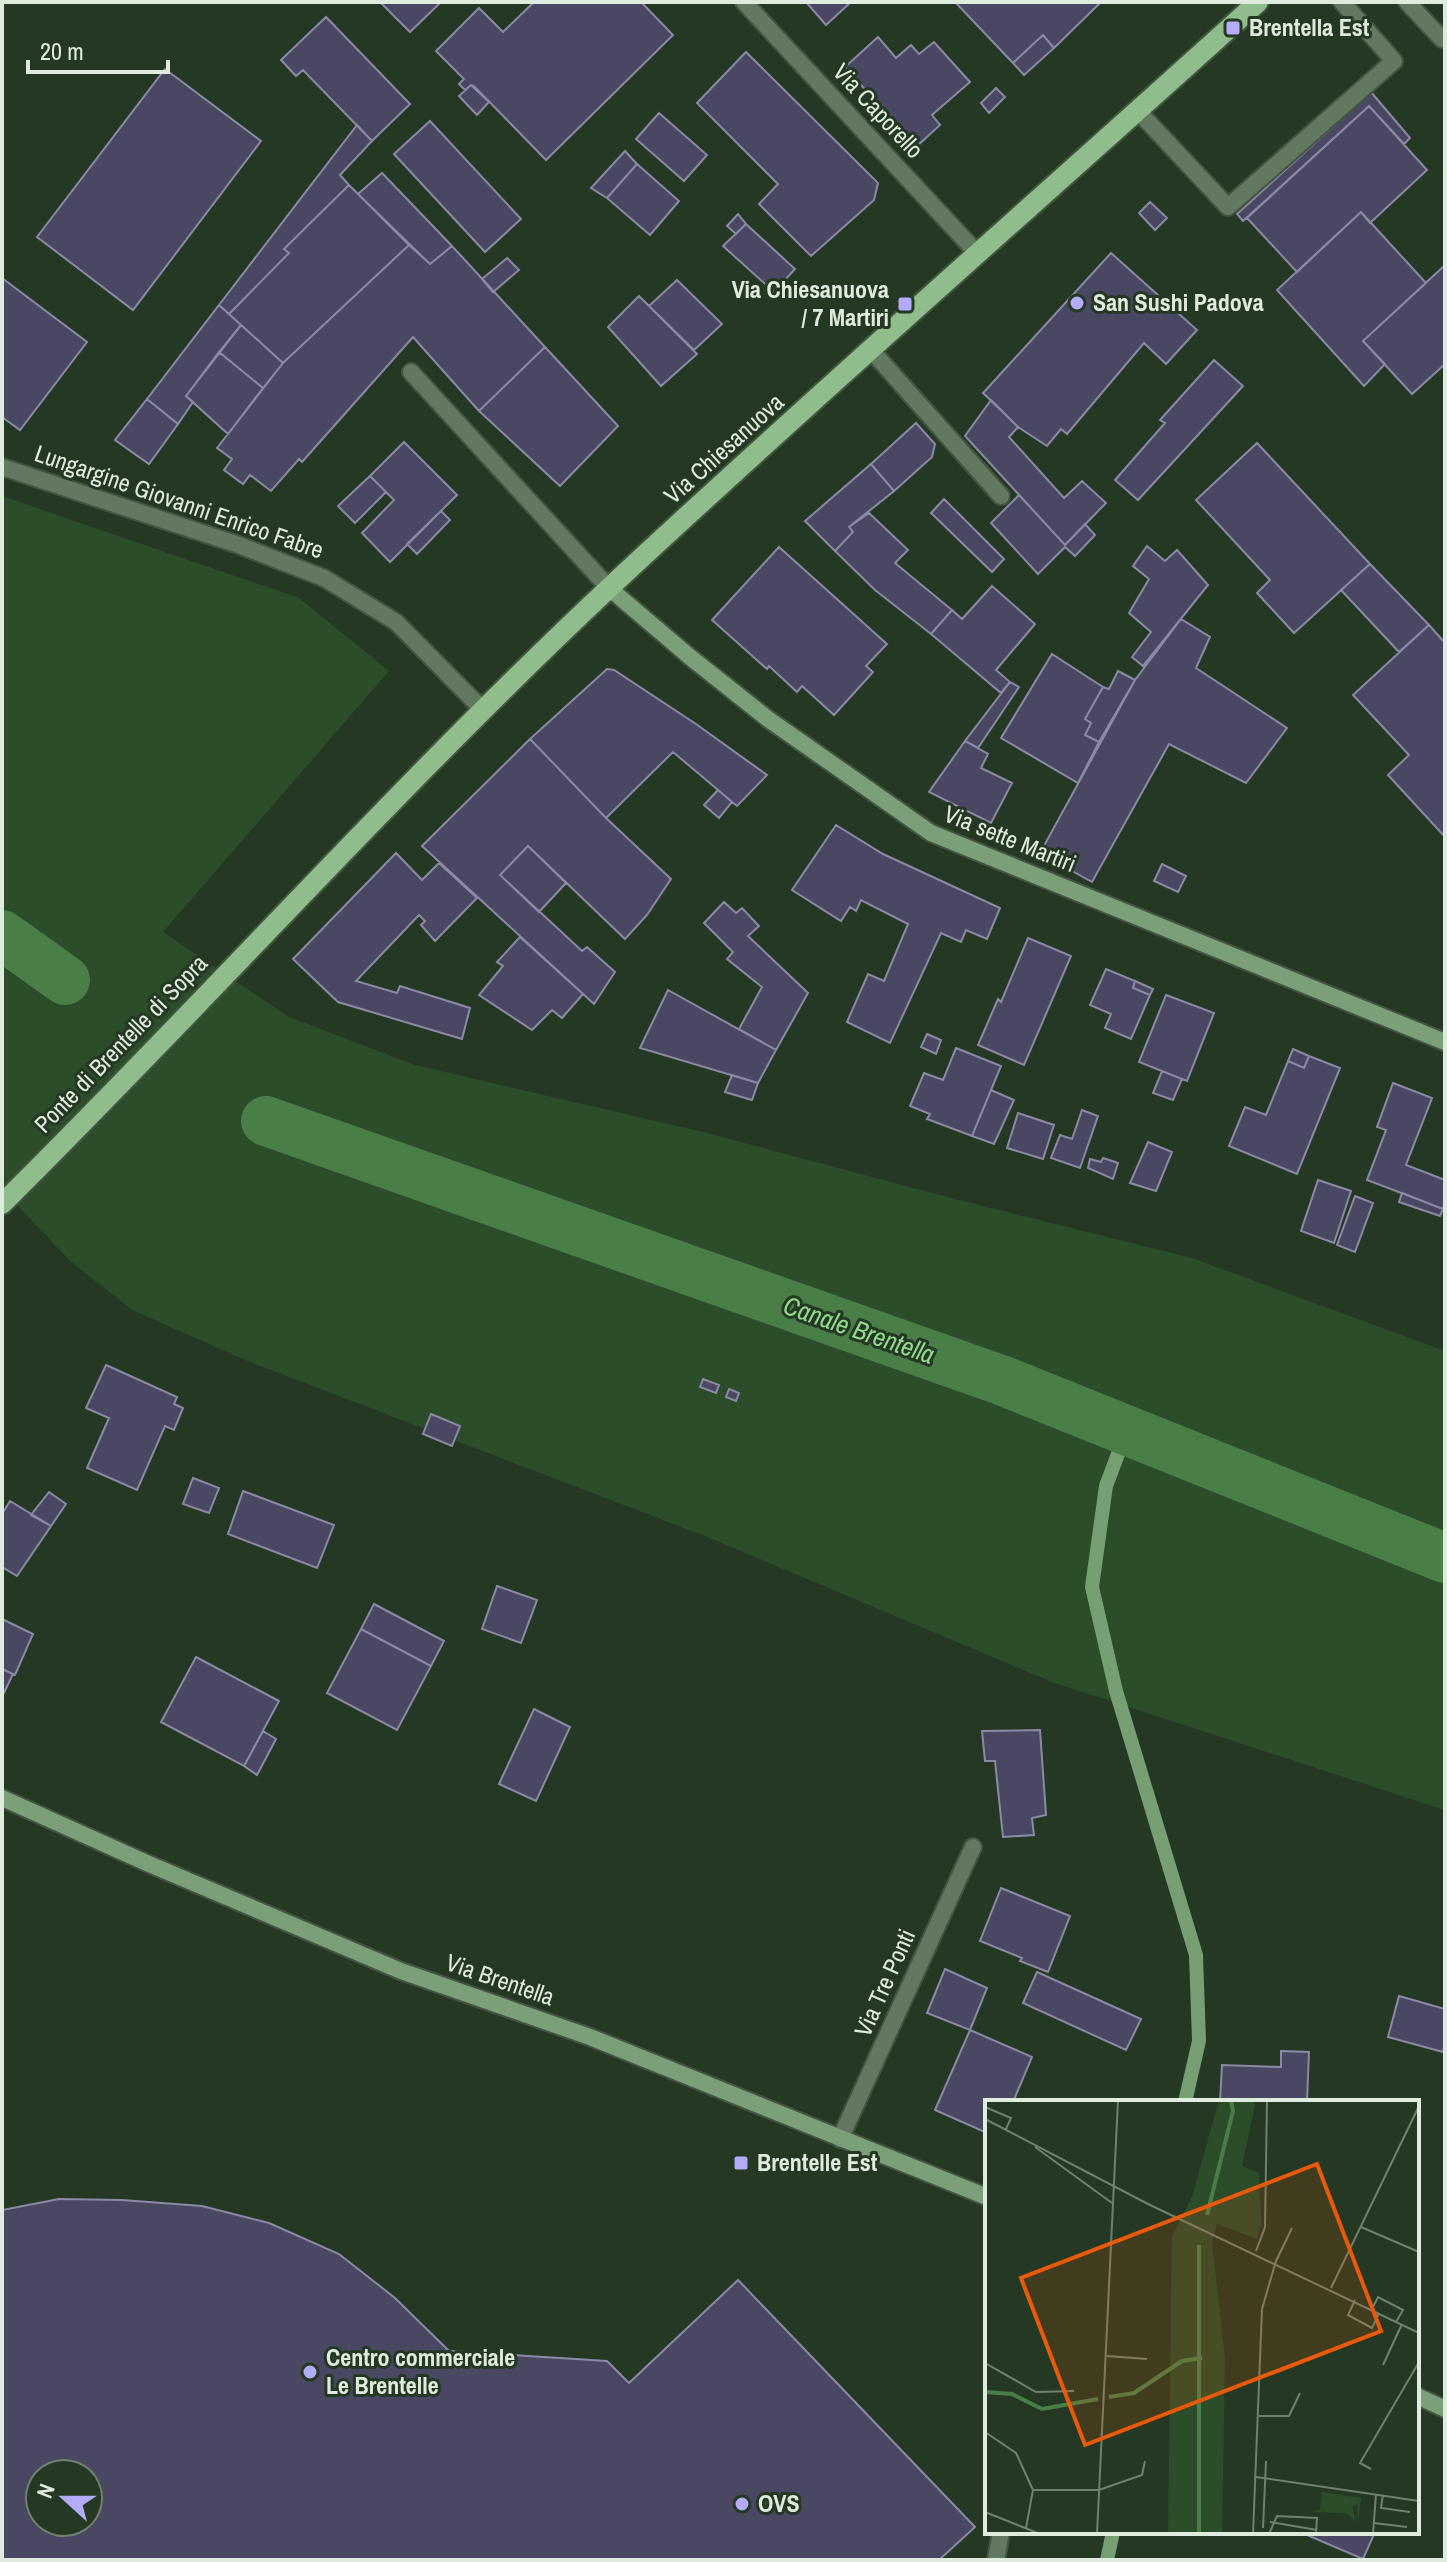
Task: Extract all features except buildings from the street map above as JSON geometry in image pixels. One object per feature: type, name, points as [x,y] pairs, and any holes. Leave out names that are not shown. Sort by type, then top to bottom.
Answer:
[{"type":"main road","name":"Via Chiesanuova","points":[[244,954],[483,710],[609,588],[1251,4]]},
{"type":"main road","name":"Via sette Martiri","points":[[609,588],[768,719],[931,833],[1445,1042]]},
{"type":"main road","name":"Ponte di Brentelle di Sopra","points":[[2,1204],[244,954]]},
{"type":"main road","name":"Via Brentella","points":[[2,1798],[401,1971],[590,2037],[985,2196]]},
{"type":"main road","points":[[1419,2397],[1445,2409]]},
{"type":"street","name":"Via Caporello","points":[[744,2],[977,253]]},
{"type":"street","points":[[1137,110],[1228,207],[1394,61],[1342,2]]},
{"type":"street","points":[[1407,2],[1442,39]]},
{"type":"street","points":[[871,350],[1001,496]]},
{"type":"street","points":[[411,372],[609,588]]},
{"type":"street","name":"Lungargine Giovanni Enrico Fabre","points":[[2,467],[236,544],[324,578],[396,622],[483,710]]},
{"type":"street","name":"Via Tre Ponti","points":[[840,2139],[973,1847]]},
{"type":"street","points":[[996,2560],[1001,2534]]},
{"type":"green space","points":[[2,496],[299,598],[389,671],[163,932],[289,1017],[415,1065],[703,1132],[1192,1258],[1445,1351],[1445,1810],[1052,1682],[705,1536],[250,1362],[132,1310],[70,1261],[2,1189]]},
{"type":"waterway","name":"Canale Brentella","points":[[2,935],[65,980]]},
{"type":"waterway","name":"Canale Brentella","points":[[266,1121],[1001,1380],[1445,1558]]},
{"type":"waterway","points":[[1127,1430],[1106,1486],[1092,1587],[1116,1691],[1196,1955],[1199,2041],[1185,2100]]},
{"type":"waterway","points":[[1107,2560],[1113,2534]]},
{"type":"place","name":"Brentella Est","points":[[1233,28]]},
{"type":"place","name":"San Sushi Padova","points":[[1077,303]]},
{"type":"place","name":"Via Chiesanuova / 7 Martiri","points":[[905,304]]},
{"type":"place","name":"Brentelle Est","points":[[741,2163]]},
{"type":"place","name":"Centro commerciale Le Brentelle","points":[[310,2372]]},
{"type":"place","name":"OVS","points":[[742,2504]]}]
